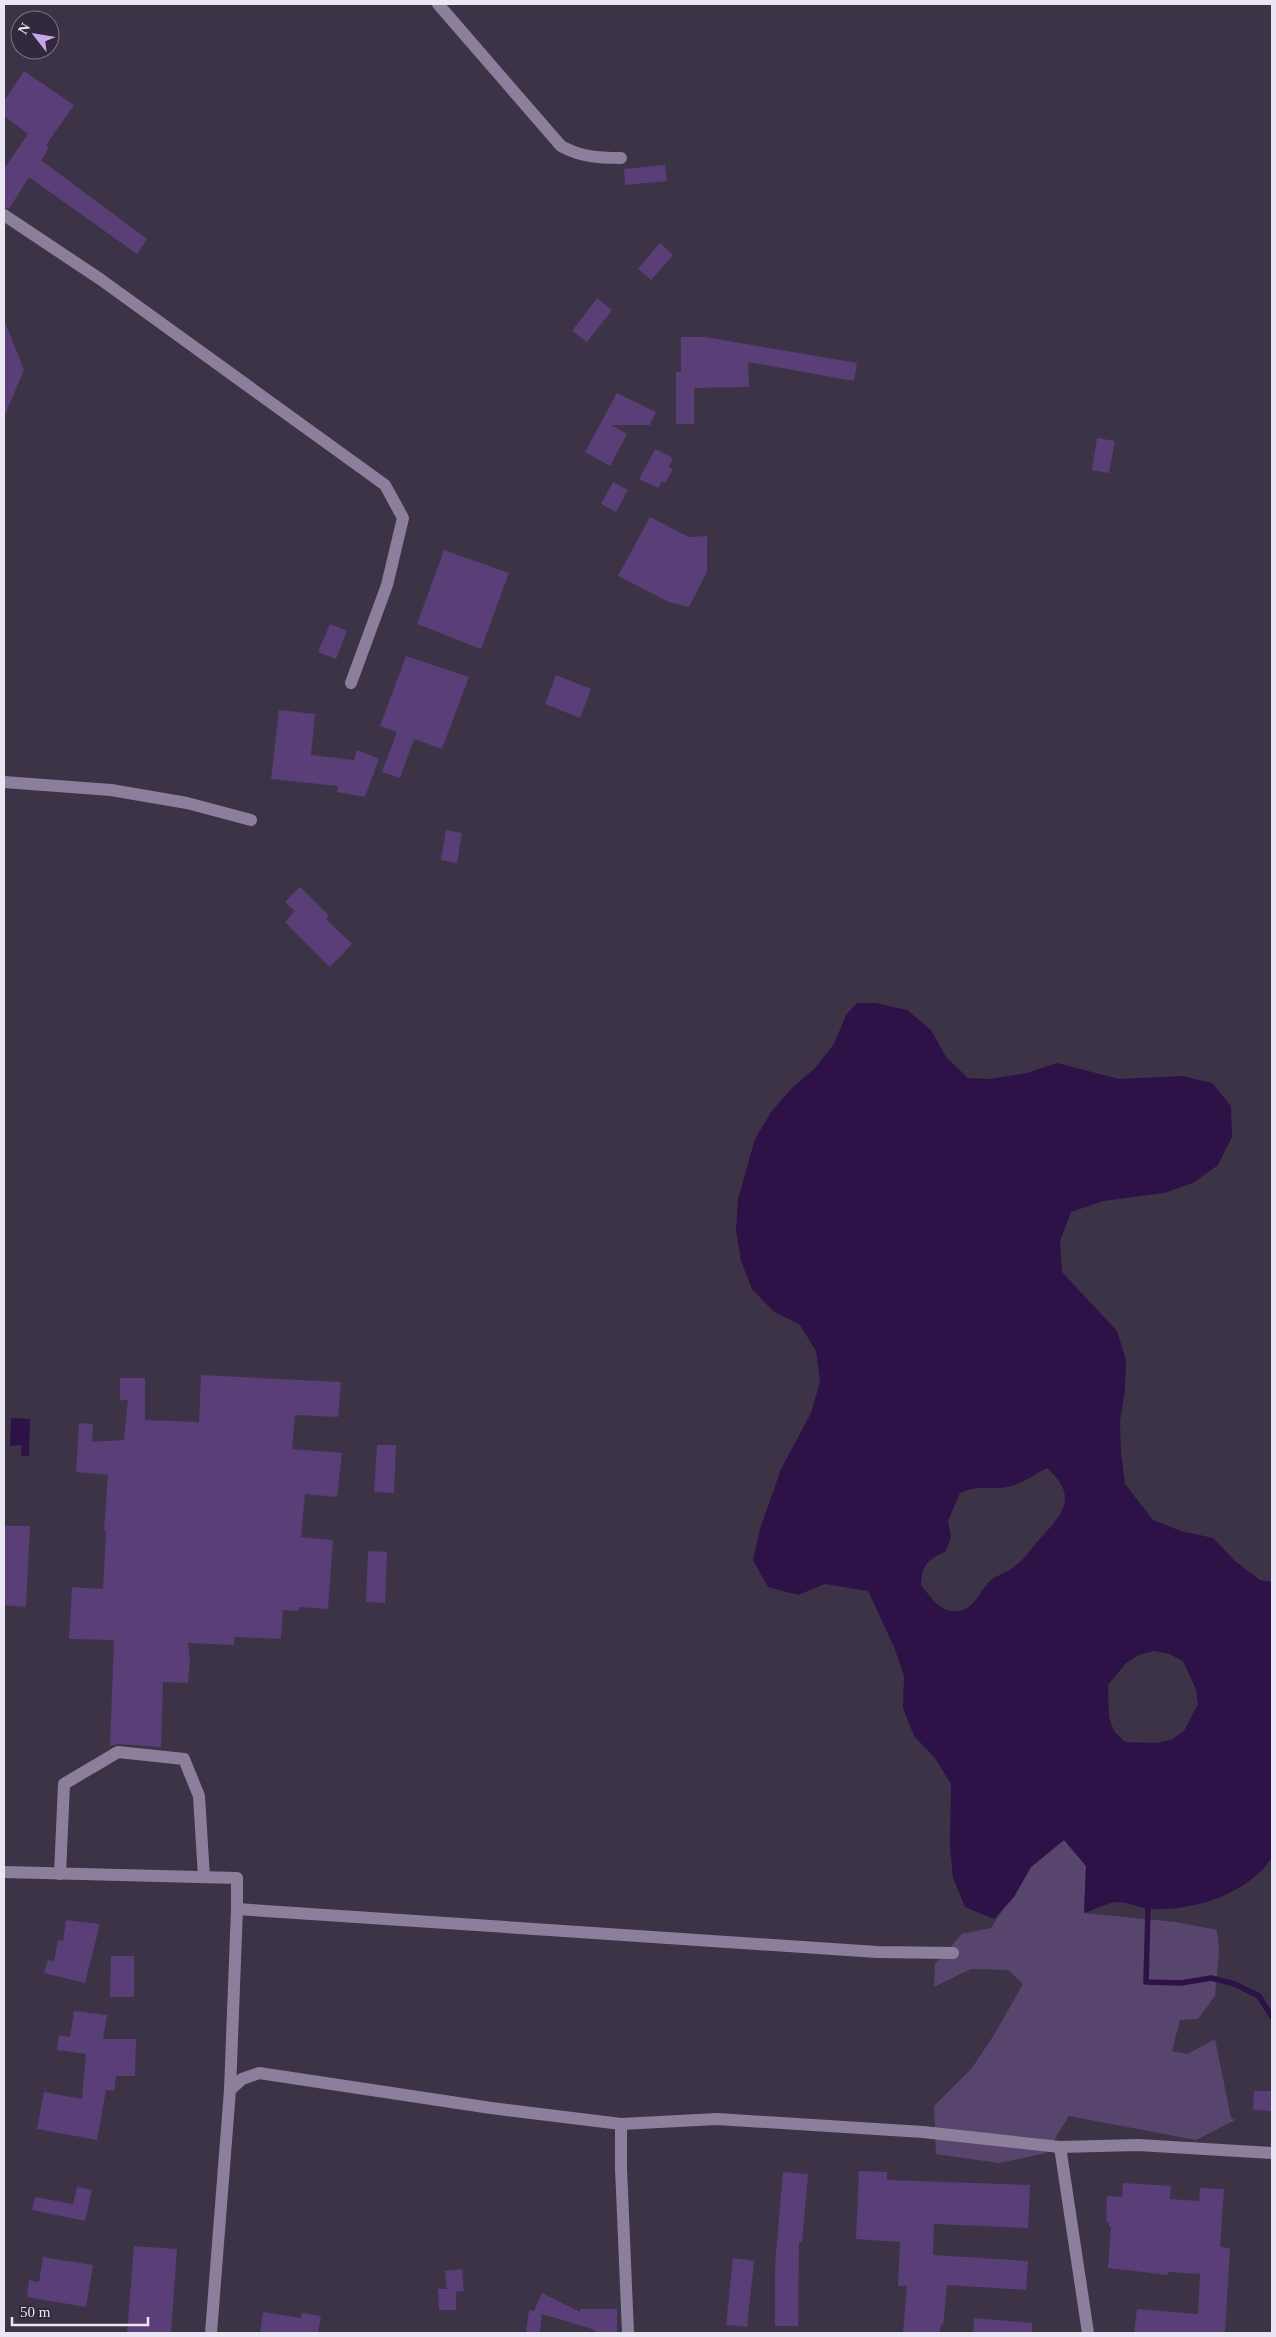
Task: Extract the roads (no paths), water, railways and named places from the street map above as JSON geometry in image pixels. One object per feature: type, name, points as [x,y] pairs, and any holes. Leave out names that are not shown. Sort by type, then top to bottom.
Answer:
[{"type":"street","points":[[438,4],[561,146],[575,154],[593,158],[621,158]]},
{"type":"street","points":[[4,215],[100,279],[386,485],[403,518],[387,585],[351,683]]},
{"type":"street","points":[[4,782],[111,790],[187,803],[251,820]]},
{"type":"street","points":[[60,1874],[64,1784],[118,1752],[184,1759],[199,1796],[204,1877]]},
{"type":"street","points":[[4,1872],[237,1878],[238,1909],[230,2090],[211,2333]]},
{"type":"street","points":[[238,1909],[877,1952],[953,1953]]},
{"type":"street","points":[[230,2090],[242,2080],[259,2073],[491,2108],[621,2124],[717,2119],[923,2132],[1060,2147],[1138,2145],[1272,2153]]},
{"type":"street","points":[[621,2124],[628,2333]]},
{"type":"street","points":[[1060,2147],[1088,2333]]},
{"type":"waterway","points":[[1148,1909],[1146,1982],[1181,1983],[1211,1978],[1235,1984],[1259,1996],[1272,2017]]}]
